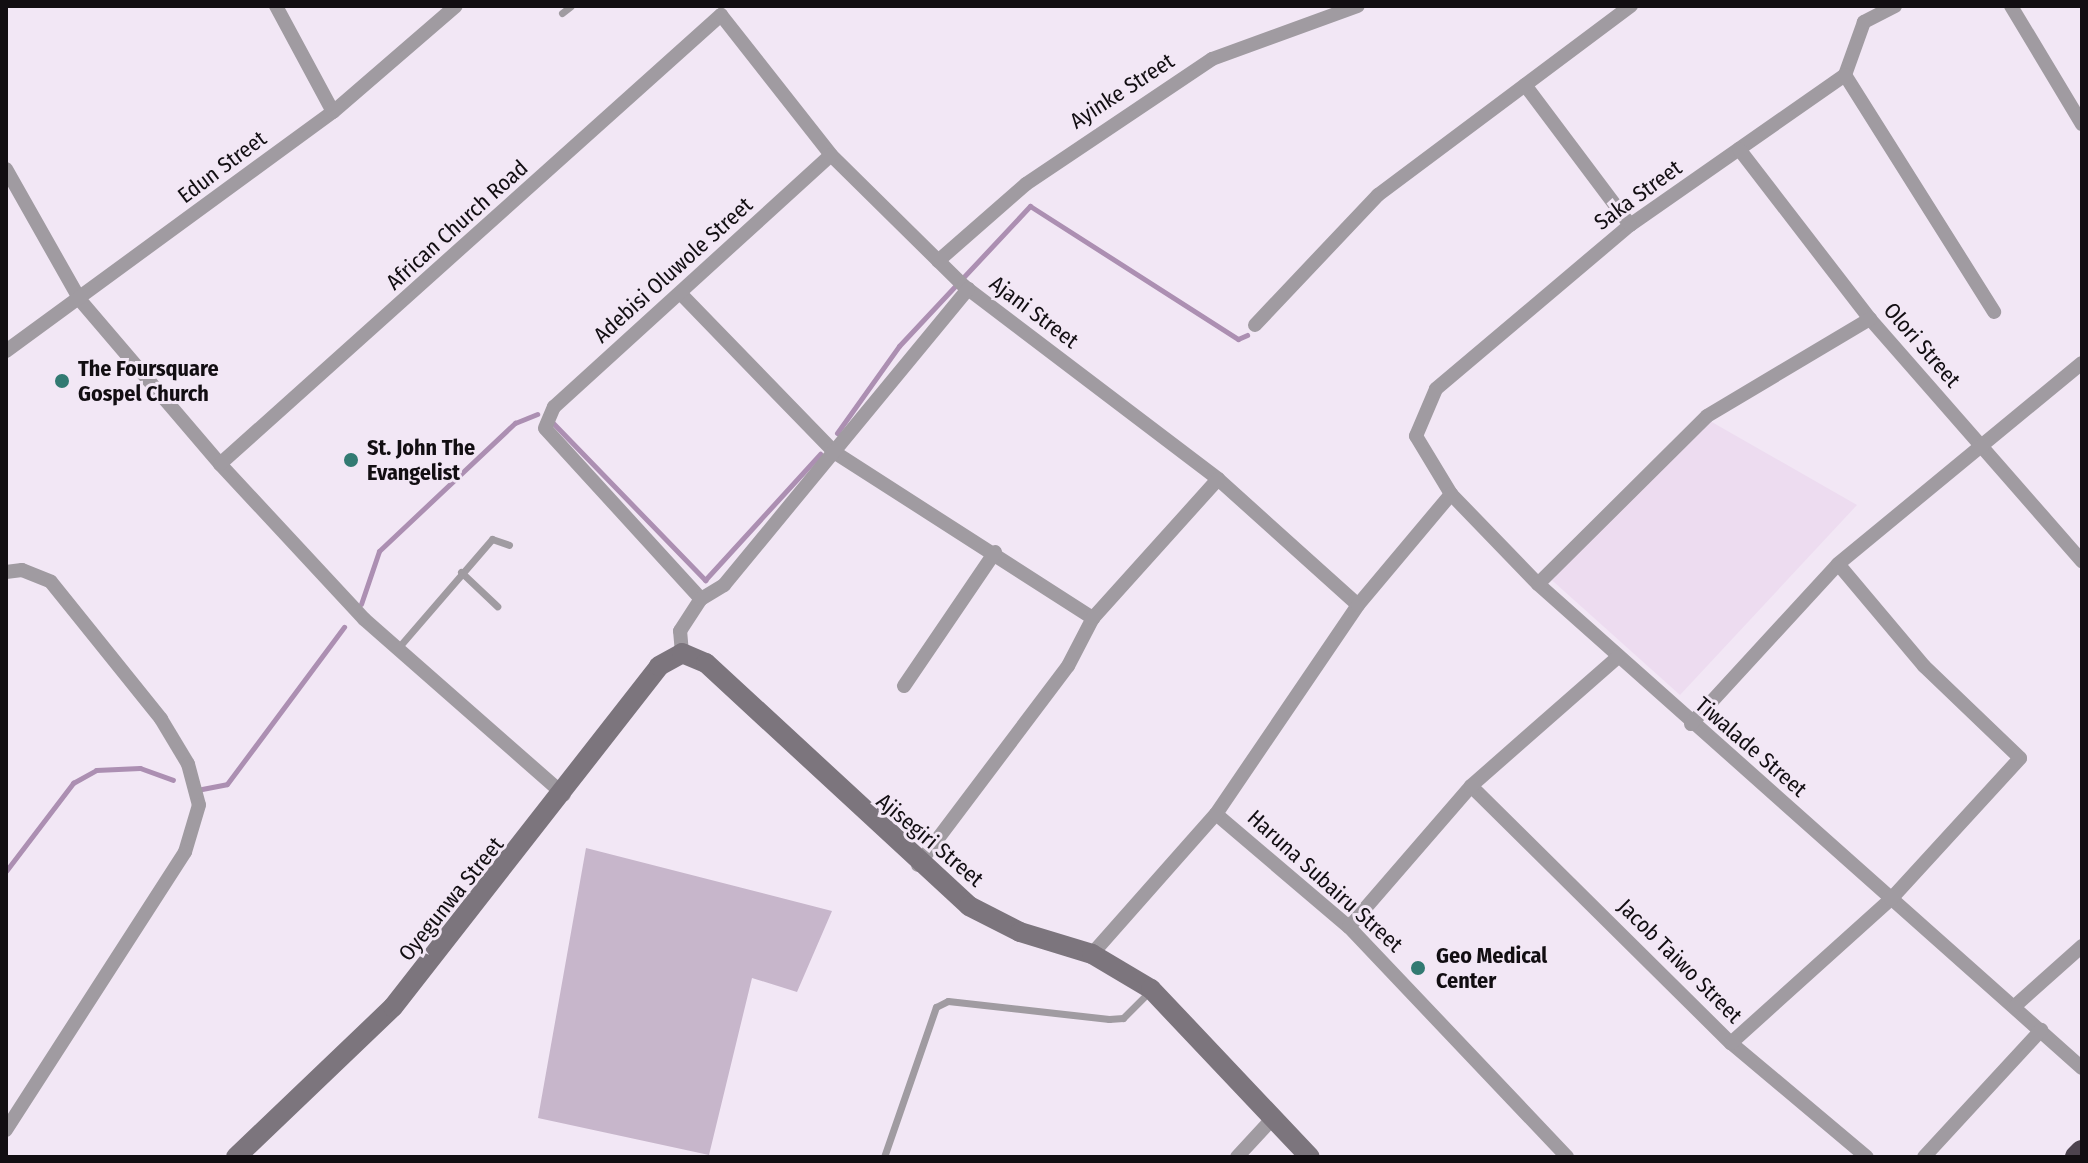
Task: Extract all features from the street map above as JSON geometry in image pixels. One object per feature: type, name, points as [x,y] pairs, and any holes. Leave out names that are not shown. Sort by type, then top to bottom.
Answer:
[{"type":"highway","points":[[2077,1157],[2082,1152]]},
{"type":"street","points":[[276,6],[333,112]]},
{"type":"street","name":"Edun Street","points":[[6,351],[80,300],[333,112],[456,6]]},
{"type":"street","name":"Ayinke Street","points":[[938,261],[1026,184],[1212,59],[1358,6]]},
{"type":"street","points":[[1255,325],[1378,195],[1631,6]]},
{"type":"street","points":[[1895,6],[1864,22],[1845,75],[1994,312]]},
{"type":"street","points":[[2011,6],[2082,124]]},
{"type":"street","name":"Ajani Street","points":[[718,10],[831,155],[962,284],[1218,479],[1358,605]]},
{"type":"street","name":"African Church Road","points":[[220,464],[718,10]]},
{"type":"street","name":"Saka Street","points":[[1416,436],[1436,389],[1630,225],[1845,75]]},
{"type":"street","points":[[1525,85],[1630,225]]},
{"type":"street","name":"Olori Street","points":[[1739,149],[1870,319],[2082,561]]},
{"type":"street","name":"Adebisi Oluwole Street","points":[[701,599],[545,428],[554,407],[831,155]]},
{"type":"street","points":[[6,169],[80,300],[220,464],[397,649],[564,795]]},
{"type":"street","points":[[682,653],[680,631],[701,599],[724,585],[834,452],[962,284]]},
{"type":"street","points":[[681,294],[834,452],[995,552],[1093,618]]},
{"type":"street","points":[[1538,584],[1707,416],[1870,319]]},
{"type":"street","points":[[1691,724],[1838,564],[1985,449],[2082,363]]},
{"type":"street","name":"Tiwalade Street","points":[[1416,436],[1451,494],[1538,584],[1691,724],[2016,1005],[2082,1068]]},
{"type":"street","points":[[918,865],[1068,666],[1093,618],[1218,479]]},
{"type":"street","points":[[1092,954],[1216,814],[1358,605],[1451,494]]},
{"type":"street","points":[[904,686],[995,552]]},
{"type":"street","points":[[1731,1043],[1891,899],[2020,758],[1924,666],[1838,564]]},
{"type":"street","points":[[6,572],[22,570],[51,582],[161,719],[188,764],[199,805],[185,852],[6,1130]]},
{"type":"street","name":"Oyegunwa Street","points":[[236,1157],[393,1007],[564,795],[659,666],[682,653]]},
{"type":"street","name":"Ajisegiri Street","points":[[682,653],[706,663],[918,865],[969,906],[1020,932],[1092,954],[1151,989],[1310,1157]]},
{"type":"street","points":[[1349,927],[1471,786],[1618,657]]},
{"type":"street","name":"Jacob Taiwo Street","points":[[1471,786],[1731,1043],[1867,1157]]},
{"type":"street","name":"Haruna Subairu Street","points":[[1216,814],[1349,927],[1567,1157]]},
{"type":"street","points":[[2016,1005],[2082,946]]},
{"type":"street","points":[[1924,1157],[2041,1030]]},
{"type":"street","points":[[1237,1157],[1274,1117]]},
{"type":"lane","points":[[562,13],[571,6]]},
{"type":"lane","points":[[397,649],[461,572],[498,536],[509,545]]},
{"type":"lane","points":[[461,572],[497,606]]},
{"type":"lane","points":[[884,1157],[936,1007],[948,1001],[1123,1018],[1151,989]]},
{"type":"shaded area","points":[[1710,421],[1857,505],[1680,695],[1545,574]]},
{"type":"shaded area","points":[[586,848],[832,911],[797,992],[752,978],[709,1155],[538,1118]]},
{"type":"waterway","points":[[837,433],[899,346],[1030,206],[1238,339],[1247,335]]},
{"type":"waterway","points":[[361,604],[379,551],[515,423],[537,414]]},
{"type":"waterway","points":[[553,423],[705,580],[820,454]]},
{"type":"waterway","points":[[202,789],[227,784],[344,627]]},
{"type":"waterway","points":[[6,871],[73,783],[96,770],[140,768],[173,780]]},
{"type":"place","name":"The Foursquare Gospel Church","points":[[62,381]]},
{"type":"place","name":"St. John The Evangelist","points":[[351,460]]},
{"type":"place","name":"Geo Medical Center","points":[[1418,968]]}]
